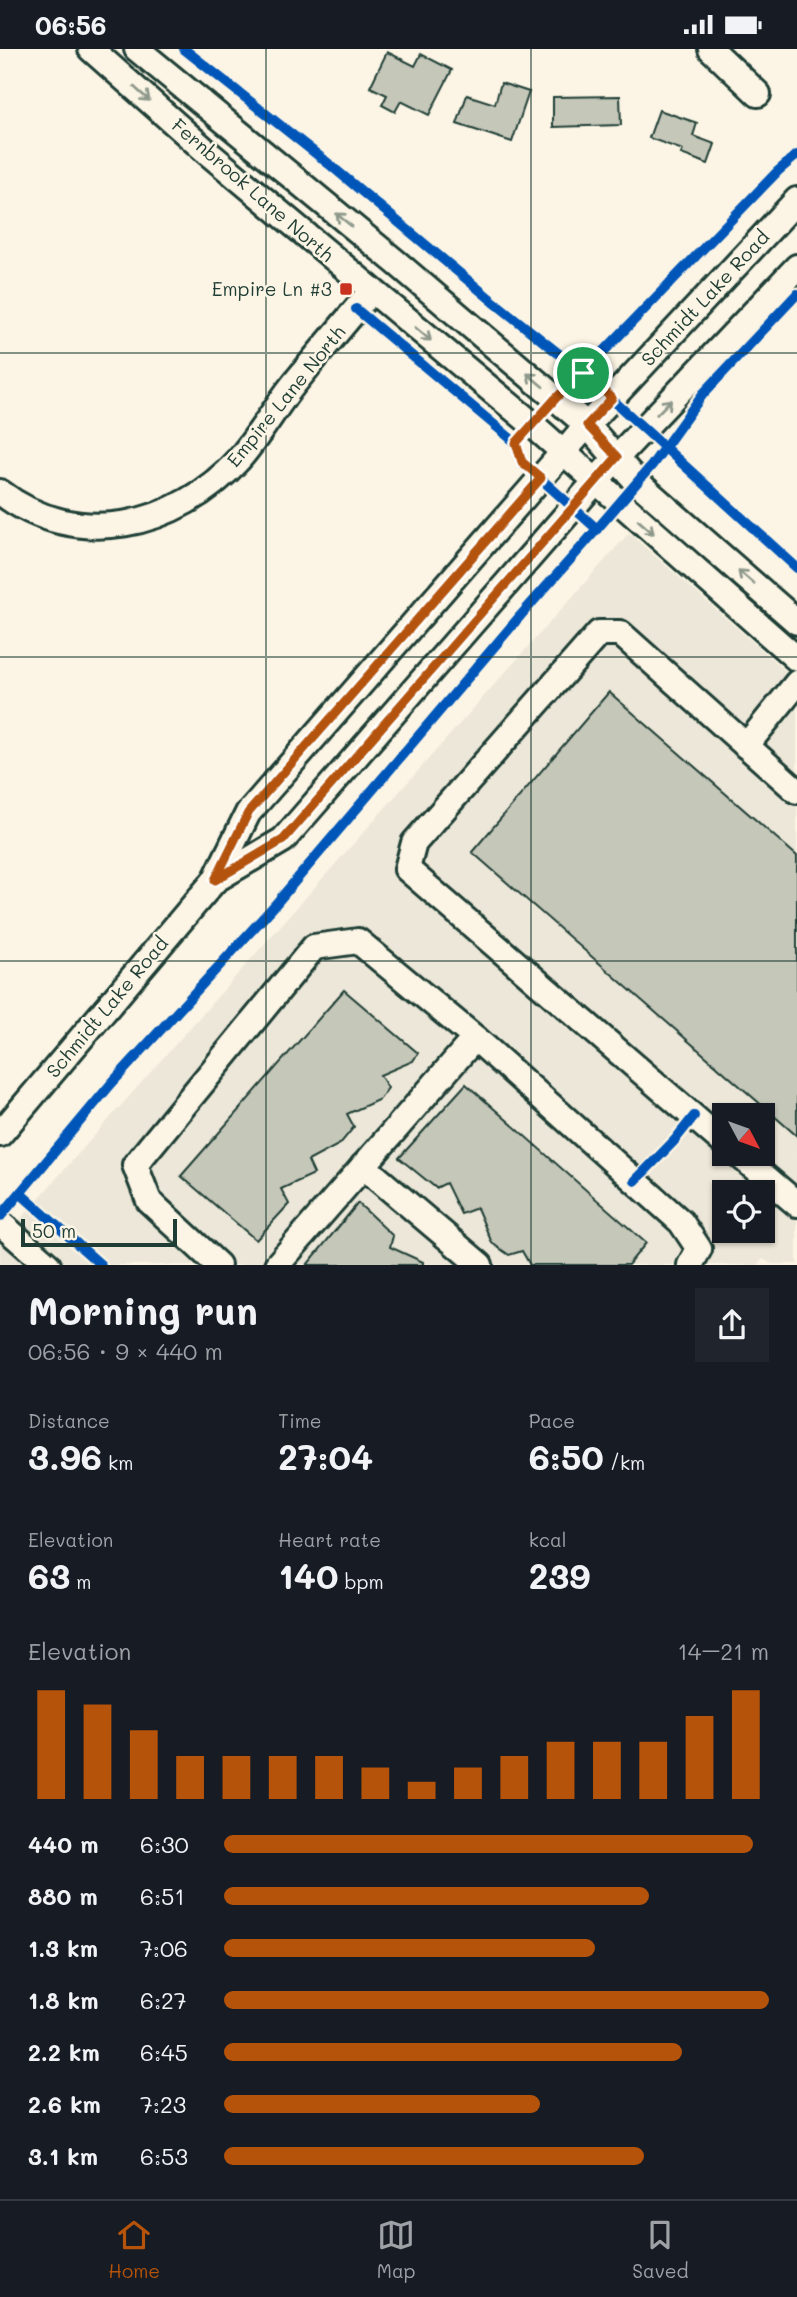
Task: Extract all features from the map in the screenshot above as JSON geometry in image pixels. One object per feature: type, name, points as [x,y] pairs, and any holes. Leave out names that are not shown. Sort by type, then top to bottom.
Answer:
[{"type":"street","name":"Fernbrook Lane North","points":[[91,49],[207,152],[526,419],[797,659]]},
{"type":"street","name":"Fernbrook Lane North","points":[[137,49],[397,263],[587,425],[637,482],[797,621]]},
{"type":"street","points":[[711,49],[758,94]]},
{"type":"street","name":"Schmidt Lake Road","points":[[0,1134],[215,880],[248,813],[587,425],[797,200]]},
{"type":"street","name":"Schmidt Lake Road","points":[[215,880],[283,840],[617,457],[797,267]]},
{"type":"street","name":"Empire Lane North","points":[[0,492],[47,519],[83,526],[118,526],[154,517],[186,503],[215,483],[240,458],[291,387],[371,291]]},
{"type":"street","points":[[712,1133],[407,869],[414,843],[598,633],[620,633],[797,791]]},
{"type":"street","points":[[746,746],[797,683]]},
{"type":"street","points":[[218,1265],[149,1201],[135,1165],[314,947],[358,941],[475,1038],[681,1222],[699,1249],[690,1265]]},
{"type":"street","points":[[277,1265],[475,1038]]},
{"type":"street","points":[[363,1166],[480,1265]]},
{"type":"street","points":[[752,1166],[797,1204]]},
{"type":"street","points":[[0,1223],[48,1265]]},
{"type":"shaded area","points":[[629,533],[797,681],[797,1264],[772,1264],[763,1259],[757,1265],[0,1265],[0,1242]]},
{"type":"building","points":[[387,52],[415,66],[421,54],[452,70],[429,115],[401,101],[395,112],[382,105],[387,95],[370,87]]},
{"type":"building","points":[[501,83],[529,92],[512,142],[457,124],[467,95],[495,104]]},
{"type":"building","points":[[620,96],[621,125],[553,127],[553,97]]},
{"type":"building","points":[[659,110],[697,123],[693,136],[715,144],[708,164],[681,154],[683,150],[649,138]]},
{"type":"building","points":[[609,692],[797,856],[797,1136],[775,1117],[775,1103],[759,1103],[472,852]]},
{"type":"building","points":[[344,990],[418,1053],[413,1061],[380,1075],[388,1088],[380,1099],[347,1114],[354,1127],[340,1144],[308,1161],[314,1174],[281,1189],[289,1204],[256,1240],[181,1176]]},
{"type":"building","points":[[466,1084],[646,1243],[628,1265],[530,1265],[522,1251],[509,1255],[492,1243],[477,1208],[461,1214],[446,1183],[436,1188],[399,1158]]},
{"type":"building","points":[[358,1203],[393,1236],[390,1247],[423,1262],[423,1265],[307,1265]]},
{"type":"cycle path","points":[[184,49],[329,164],[583,373],[797,568]]},
{"type":"cycle path","points":[[516,443],[556,398],[778,171],[797,155]]},
{"type":"cycle path","points":[[0,1217],[111,1084],[274,906],[652,465],[703,394],[797,294]]},
{"type":"cycle path","points":[[356,309],[516,443],[522,462],[597,529]]},
{"type":"cycle path","points":[[635,1181],[694,1116]]},
{"type":"cycle path","points":[[21,1194],[101,1265]]},
{"type":"place","name":"Empire Ln #3","points":[[346,289]]},
{"type":"route","points":[[583,373],[612,398],[587,425],[617,457],[283,840],[215,880],[248,813],[541,478],[522,462],[516,443],[556,398],[583,373]]}]
